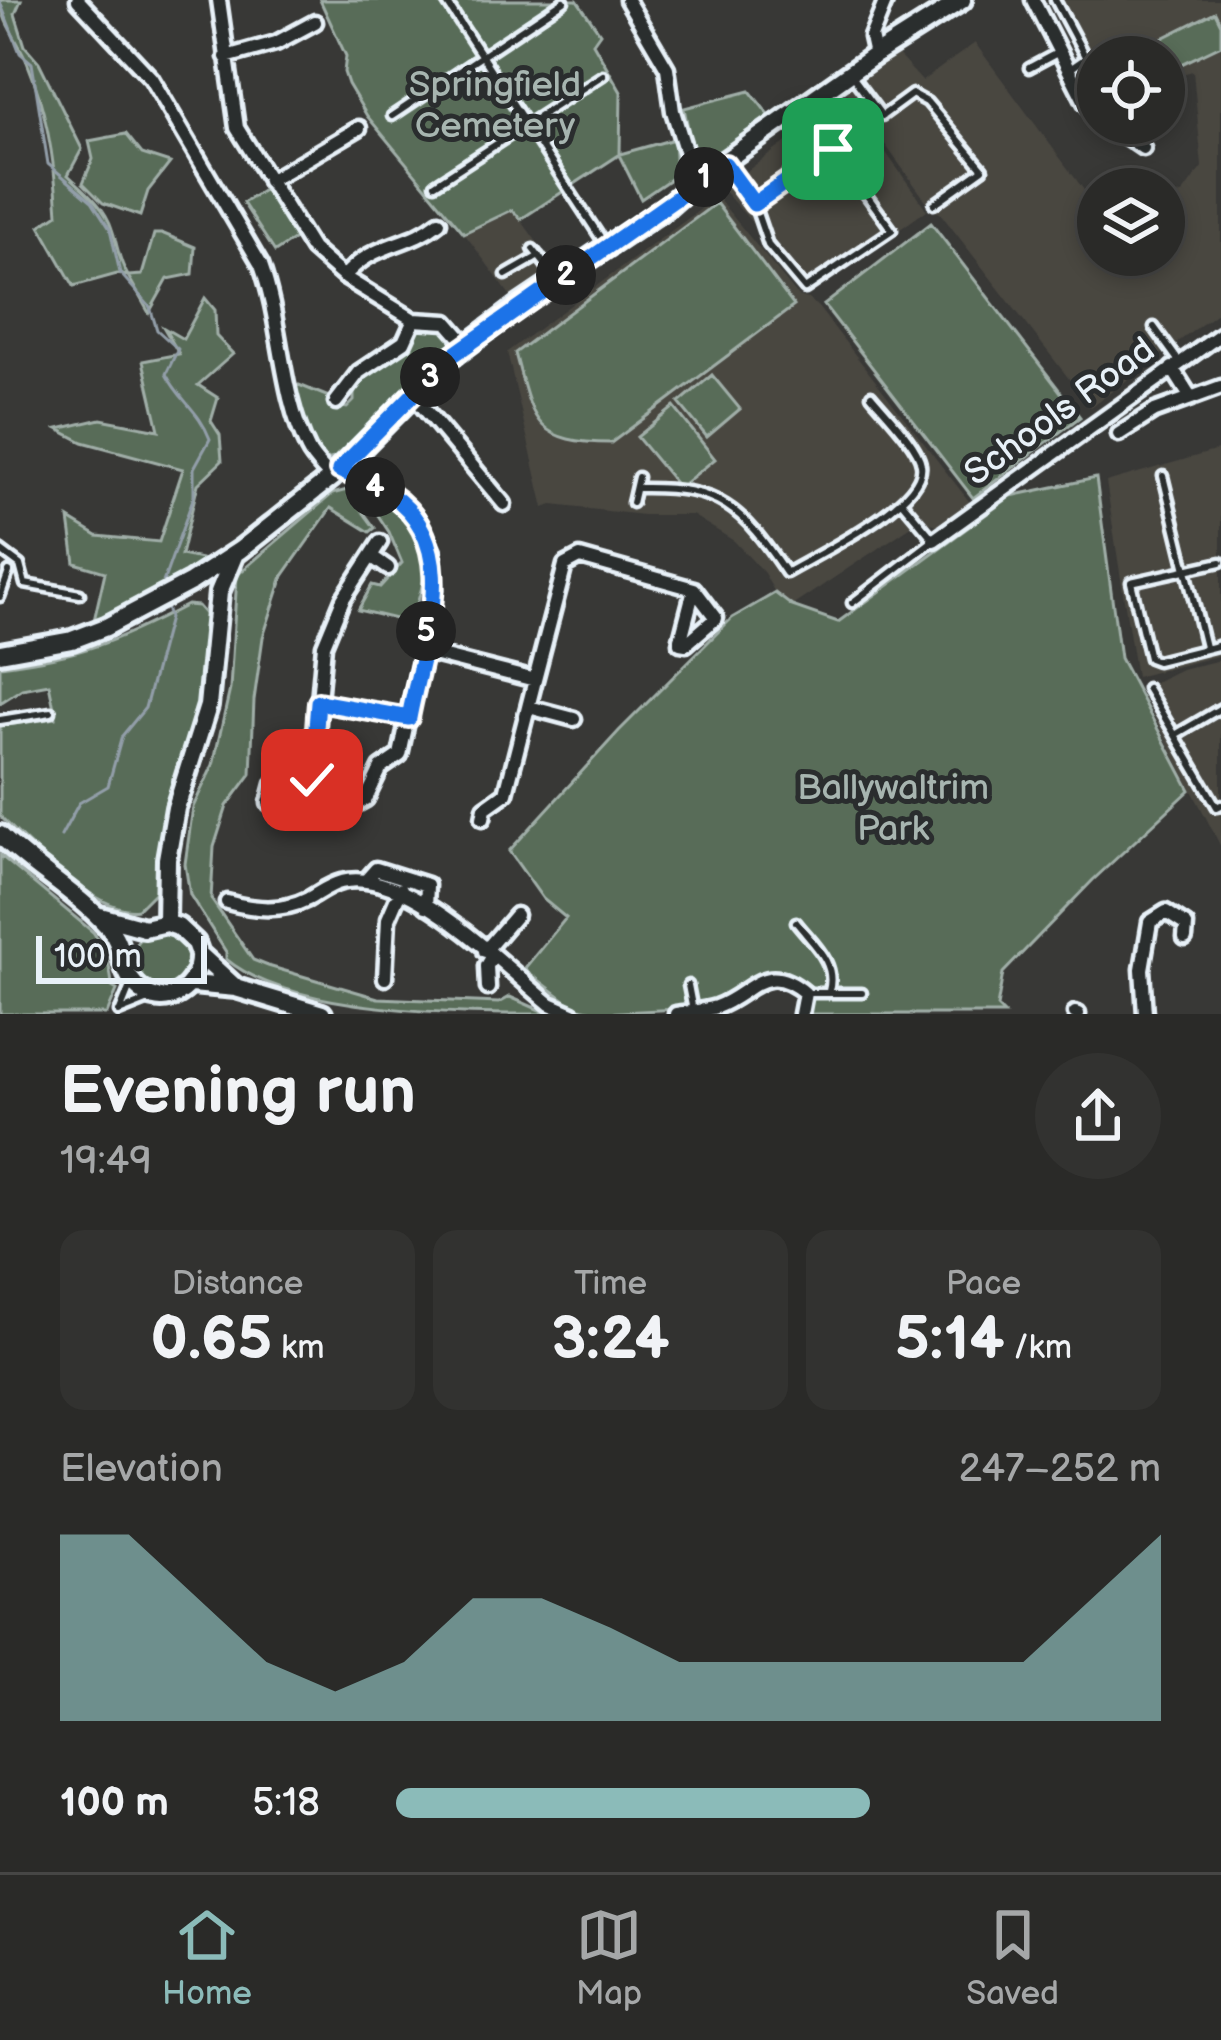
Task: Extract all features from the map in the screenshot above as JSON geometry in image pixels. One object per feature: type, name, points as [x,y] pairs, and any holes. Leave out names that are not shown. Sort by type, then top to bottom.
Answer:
[{"type":"main road","points":[[0,653],[72,640],[154,603],[236,552],[335,474],[466,345],[875,55],[962,0]]},
{"type":"main road","points":[[166,923],[167,859],[176,808],[208,706],[219,592],[236,552]]},
{"type":"main road","points":[[184,586],[218,627]]},
{"type":"main road","points":[[0,835],[111,930],[132,982],[169,1002],[192,984],[199,954]]},
{"type":"main road","points":[[94,914],[145,928]]},
{"type":"main road","points":[[125,956],[134,937],[145,928],[166,923],[188,934],[199,954],[236,988]]},
{"type":"main road","points":[[192,984],[236,988],[322,1014]]},
{"type":"street","points":[[78,0],[151,78],[261,265],[309,452],[335,474],[388,493],[417,519],[433,552],[435,590],[400,755],[381,768],[366,799],[342,812],[299,812],[269,803],[274,784]]},
{"type":"street","points":[[219,0],[237,128],[312,249],[344,277],[414,320],[447,322],[466,345]]},
{"type":"street","points":[[627,0],[667,68],[688,187]]},
{"type":"street","points":[[875,55],[871,37],[886,0]]},
{"type":"street","points":[[1033,0],[1077,84]]},
{"type":"street","points":[[226,57],[275,43],[315,22]]},
{"type":"street","points":[[269,181],[359,128]]},
{"type":"street","points":[[1137,144],[1143,148]]},
{"type":"street","points":[[344,277],[373,251],[423,235],[439,222]]},
{"type":"street","points":[[336,402],[359,372],[404,342],[414,320]]},
{"type":"street","name":"Schools Road","points":[[934,540],[1221,334]]},
{"type":"street","points":[[1176,366],[1191,398]]},
{"type":"street","points":[[1119,434],[1155,411],[1221,387]]},
{"type":"street","points":[[413,395],[504,503]]},
{"type":"street","points":[[333,770],[313,775],[324,645],[343,599],[380,542]]},
{"type":"street","points":[[371,556],[388,568]]},
{"type":"street","points":[[482,818],[485,808],[506,793],[565,565],[580,557],[694,589]]},
{"type":"street","points":[[421,651],[536,680]]},
{"type":"street","points":[[318,702],[409,718]]},
{"type":"street","points":[[529,707],[574,719]]},
{"type":"street","points":[[368,878],[376,869],[427,885],[426,906]]},
{"type":"street","points":[[227,902],[271,909],[303,902],[338,882],[368,878],[426,906],[550,1004],[573,1014]]},
{"type":"street","points":[[385,978],[388,919],[400,890]]},
{"type":"street","points":[[1145,1014],[1142,969],[1150,922],[1166,912],[1178,916],[1186,925],[1185,938]]},
{"type":"street","points":[[488,988],[489,954],[516,915]]},
{"type":"street","points":[[676,1014],[718,1006],[754,982],[771,978],[785,979],[805,993],[801,1014]]},
{"type":"lane","points":[[446,0],[605,245]]},
{"type":"lane","points":[[1055,0],[1086,58],[1070,69]]},
{"type":"lane","points":[[392,116],[564,2]]},
{"type":"lane","points":[[1029,68],[1060,51]]},
{"type":"lane","points":[[850,73],[882,116],[912,94],[927,102],[983,169],[934,204]]},
{"type":"lane","points":[[435,184],[603,75]]},
{"type":"lane","points":[[725,164],[754,204],[768,245],[805,290],[892,230],[833,149],[754,204]]},
{"type":"lane","points":[[506,274],[536,253],[559,278]]},
{"type":"lane","points":[[1154,327],[1176,366]]},
{"type":"lane","points":[[636,488],[713,496],[736,508],[786,573],[903,502],[921,476],[921,462],[872,394]]},
{"type":"lane","points":[[1163,476],[1206,649]]},
{"type":"lane","points":[[632,503],[638,477]]},
{"type":"lane","points":[[852,603],[934,540],[903,502]]},
{"type":"lane","points":[[0,550],[20,565],[25,584],[80,594]]},
{"type":"lane","points":[[1221,562],[1132,582],[1149,658],[1157,662],[1221,645]]},
{"type":"lane","points":[[0,597],[10,572]]},
{"type":"lane","points":[[1147,688],[1217,807],[1221,805]]},
{"type":"lane","points":[[1174,735],[1221,708]]},
{"type":"lane","points":[[0,720],[51,712]]},
{"type":"lane","points":[[796,922],[827,961],[832,974],[829,991]]},
{"type":"lane","points":[[118,1013],[132,982]]},
{"type":"lane","points":[[688,985],[693,1011]]},
{"type":"lane","points":[[805,993],[862,993]]},
{"type":"lane","points":[[118,1013],[169,1002]]},
{"type":"shaded area","points":[[1050,0],[1221,0],[1221,310],[1091,407],[940,213],[932,209],[846,91],[897,54],[922,81],[975,43],[1077,181],[1077,276],[1185,276],[1185,190],[1202,167],[1193,71],[1185,73],[1185,36],[1077,36],[1077,46]]},
{"type":"shaded area","points":[[847,98],[927,210],[813,291],[722,189]]},
{"type":"shaded area","points":[[717,197],[798,296],[818,307],[972,505],[939,525],[919,521],[792,606],[775,593],[764,573],[734,541],[692,515],[544,508],[507,352]]},
{"type":"shaded area","points":[[513,209],[556,268],[512,298],[464,233]]},
{"type":"shaded area","points":[[1221,449],[1221,655],[1136,677],[1106,482]]},
{"type":"shaded area","points":[[1221,660],[1221,847],[1140,689],[1181,669]]},
{"type":"green space","points":[[0,0],[21,0],[15,14],[25,46],[39,62],[82,149],[68,175],[104,213],[128,276],[117,274],[74,286],[40,226],[58,214],[48,136],[34,80]]},
{"type":"green space","name":"Springfield Cemetery","points":[[320,0],[577,0],[600,33],[593,43],[621,92],[620,154],[674,139],[676,175],[641,199],[619,155],[521,219],[512,210],[464,233],[367,116],[348,84],[346,56]]},
{"type":"green space","points":[[1215,12],[1221,24],[1221,45],[1185,62],[1185,36],[1167,36]]},
{"type":"green space","points":[[750,91],[771,118],[708,163],[694,158],[684,108]]},
{"type":"green space","points":[[126,134],[142,154],[170,163],[148,191],[140,216],[103,203],[83,183],[93,159],[89,141]]},
{"type":"green space","points":[[265,189],[296,238],[275,252],[243,203]]},
{"type":"green space","points":[[716,203],[794,306],[611,443],[585,442],[551,432],[533,411],[515,353]]},
{"type":"green space","points":[[931,223],[1080,417],[973,498],[824,305]]},
{"type":"green space","points":[[154,234],[195,247],[193,274],[168,279],[149,313],[128,276],[142,275]]},
{"type":"green space","points":[[205,298],[215,310],[216,336],[233,354],[198,385],[218,398],[211,421],[220,435],[222,461],[198,484],[181,555],[206,560],[159,595],[93,625],[105,572],[75,563],[69,519],[97,536],[159,542],[183,469],[83,442],[58,429],[101,419],[159,430],[143,361],[179,354],[164,328],[183,339]]},
{"type":"green space","points":[[431,321],[444,325],[453,344],[334,458],[326,460],[315,453],[293,389],[299,385],[329,397],[334,406],[347,408],[354,401],[354,383],[393,359]]},
{"type":"green space","points":[[712,375],[740,409],[707,437],[679,403]]},
{"type":"green space","points":[[674,407],[715,459],[679,488],[637,437]]},
{"type":"green space","name":"Ballywaltrim Park","points":[[1096,478],[1120,658],[1190,790],[1003,973],[997,1007],[1004,1014],[808,1014],[810,986],[784,973],[753,978],[712,1002],[604,1013],[574,1007],[524,969],[566,918],[543,899],[509,851],[732,618],[775,593],[792,606],[838,622],[1011,496]]},
{"type":"green space","points":[[347,490],[375,528],[370,532],[331,508],[283,576],[263,637],[251,774],[227,806],[214,847],[211,899],[253,960],[268,966],[378,998],[499,1003],[510,997],[549,1014],[379,1007],[292,991],[226,959],[190,895],[185,864],[193,807],[213,765],[230,689],[237,575],[332,494]]},
{"type":"green space","points":[[362,491],[396,511],[421,542],[426,567],[412,623],[358,610],[372,585],[380,587],[402,563],[389,532]]},
{"type":"green space","points":[[187,605],[198,606],[206,615],[204,686],[167,806],[157,890],[138,909],[123,908],[85,890],[0,816],[0,726],[56,718],[49,684],[22,689],[0,703],[0,666],[97,646]]},
{"type":"green space","points":[[0,855],[93,932],[117,990],[107,1014],[0,1014]]},
{"type":"green space","points":[[162,929],[183,938],[192,959],[183,980],[162,989],[141,980],[132,959],[141,938]]},
{"type":"waterway","points":[[0,2],[20,53],[32,63],[48,164],[92,201],[110,229],[120,273],[150,307],[157,330],[178,349],[166,374],[210,439],[194,468],[194,496],[161,588]]},
{"type":"waterway","points":[[61,836],[79,803],[108,786],[122,736],[145,708],[169,618],[165,603]]},
{"type":"route","points":[[312,780],[318,702],[409,718],[435,590],[433,552],[417,519],[388,493],[339,470],[449,358],[668,206],[695,182],[725,164],[754,204],[833,149]]}]
